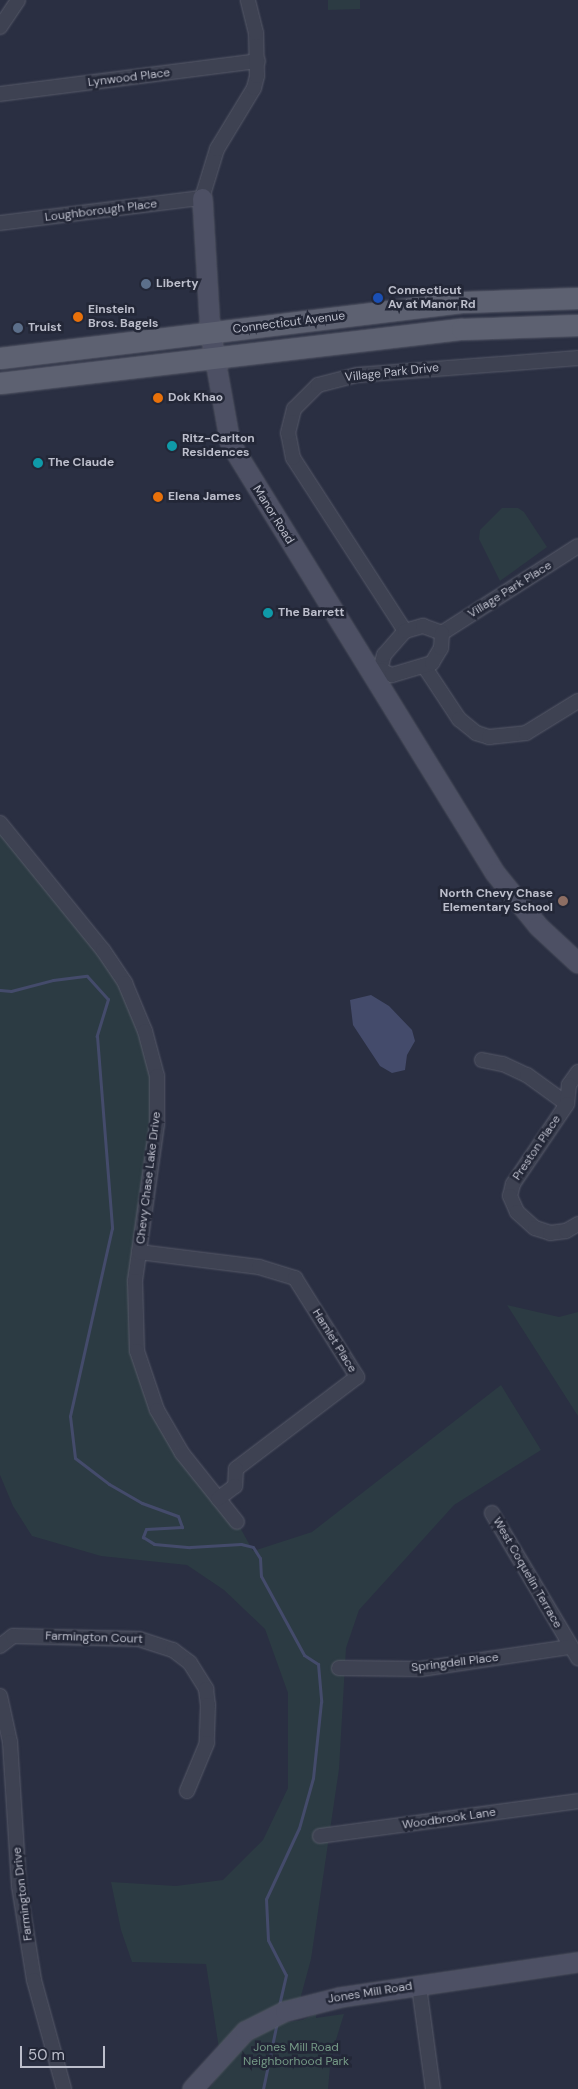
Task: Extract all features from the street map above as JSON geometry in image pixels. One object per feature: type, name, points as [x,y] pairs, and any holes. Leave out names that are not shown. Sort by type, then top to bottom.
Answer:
[{"type":"main road","name":"Connecticut Avenue","points":[[0,358],[464,302],[578,298]]},
{"type":"main road","name":"Connecticut Avenue","points":[[0,383],[462,329],[578,325]]},
{"type":"street","points":[[0,27],[18,0]]},
{"type":"street","name":"Manor Road","points":[[248,0],[256,33],[258,61],[254,88],[217,149],[202,198],[210,332],[230,443],[376,672],[495,873],[538,926],[578,963]]},
{"type":"street","name":"Lynwood Place","points":[[0,94],[258,61]]},
{"type":"street","name":"Loughborough Place","points":[[0,223],[202,198]]},
{"type":"street","name":"Village Park Drive","points":[[405,631],[293,458],[288,433],[294,409],[318,385],[356,375],[578,358]]},
{"type":"street","name":"Village Park Place","points":[[442,633],[578,546]]},
{"type":"street","points":[[423,626],[442,633],[437,655],[424,666],[413,666],[392,675],[376,672],[384,655],[405,631],[423,626]]},
{"type":"street","points":[[424,666],[459,719],[476,733],[489,737],[526,734],[578,701]]},
{"type":"street","name":"Chevy Chase Lake Drive","points":[[0,823],[103,950],[124,983],[145,1030],[157,1076],[157,1124],[139,1252],[134,1316],[144,1378],[157,1410],[182,1453],[237,1522]]},
{"type":"street","points":[[482,1060],[503,1064],[527,1075],[572,1102]]},
{"type":"street","name":"Preston Place","points":[[578,1072],[569,1085],[572,1102],[513,1184],[510,1196],[517,1212],[535,1228],[550,1233],[566,1231],[578,1224]]},
{"type":"street","name":"Hamlet Place","points":[[139,1252],[259,1267],[284,1273],[295,1278],[357,1377],[236,1470],[235,1486],[218,1499]]},
{"type":"street","name":"West Coquelin Terrace","points":[[492,1513],[574,1653]]},
{"type":"street","name":"Farmington Court","points":[[2,1642],[13,1636],[139,1639],[173,1650],[190,1663],[206,1689],[208,1705],[206,1742],[187,1791]]},
{"type":"street","name":"Springdell Place","points":[[339,1668],[420,1668],[574,1653]]},
{"type":"street","name":"Farmington Drive","points":[[0,1696],[10,1742],[19,1886],[34,1980],[64,2089]]},
{"type":"street","name":"Woodbrook Lane","points":[[320,1836],[578,1801]]},
{"type":"street","name":"Jones Mill Road","points":[[192,2089],[232,2042],[264,2020],[285,2011],[333,1998],[578,1962]]},
{"type":"street","points":[[419,1986],[433,2089]]},
{"type":"green space","points":[[328,0],[360,0],[360,9],[328,10]]},
{"type":"green space","points":[[502,508],[518,508],[524,512],[547,547],[500,581],[479,539],[480,530]]},
{"type":"green space","points":[[0,823],[125,983],[157,1076],[134,1316],[157,1410],[237,1522],[253,1551],[312,1532],[501,1385],[541,1450],[454,1505],[359,1610],[346,1648],[339,1769],[311,1959],[298,2007],[220,2055],[206,1964],[132,1962],[121,1930],[111,1882],[176,1886],[223,1880],[263,1840],[288,1788],[288,1693],[265,1629],[224,1590],[187,1565],[101,1556],[32,1536],[13,1506],[0,1475]]},
{"type":"green space","points":[[507,1305],[559,1317],[578,1312],[578,1416]]},
{"type":"green space","name":"Jones Mill Road Neighborhood Park","points":[[316,2014],[316,2018],[344,2014],[331,2056],[328,2089],[209,2089],[234,2053],[273,2024],[302,2020]]},
{"type":"water","points":[[371,995],[389,1006],[412,1030],[415,1041],[407,1055],[405,1070],[392,1073],[380,1066],[353,1025],[350,1000]]},
{"type":"waterway","points":[[0,990],[11,991],[53,980],[87,976],[108,999],[97,1036],[112,1228],[70,1416],[75,1458],[109,1484],[142,1503],[178,1516],[182,1527],[146,1529],[143,1537],[154,1544],[190,1547],[241,1544],[253,1547],[260,1558],[261,1576],[304,1655],[318,1664],[321,1702],[313,1778],[299,1828],[266,1899],[268,1940],[286,1975],[279,2006]]},
{"type":"waterway","points":[[263,2089],[277,2022]]},
{"type":"place","name":"Liberty","points":[[146,284]]},
{"type":"place","name":"Connecticut Av at Manor Rd","points":[[378,298]]},
{"type":"place","name":"Einstein Bros. Bagels","points":[[78,317]]},
{"type":"place","name":"Truist","points":[[18,328]]},
{"type":"place","name":"Dok Khao","points":[[158,398]]},
{"type":"place","name":"Ritz-Carlton Residences","points":[[172,446]]},
{"type":"place","name":"The Claude","points":[[38,463]]},
{"type":"place","name":"Elena James","points":[[158,497]]},
{"type":"place","name":"The Barrett","points":[[268,613]]},
{"type":"place","name":"North Chevy Chase Elementary School","points":[[563,901]]}]
